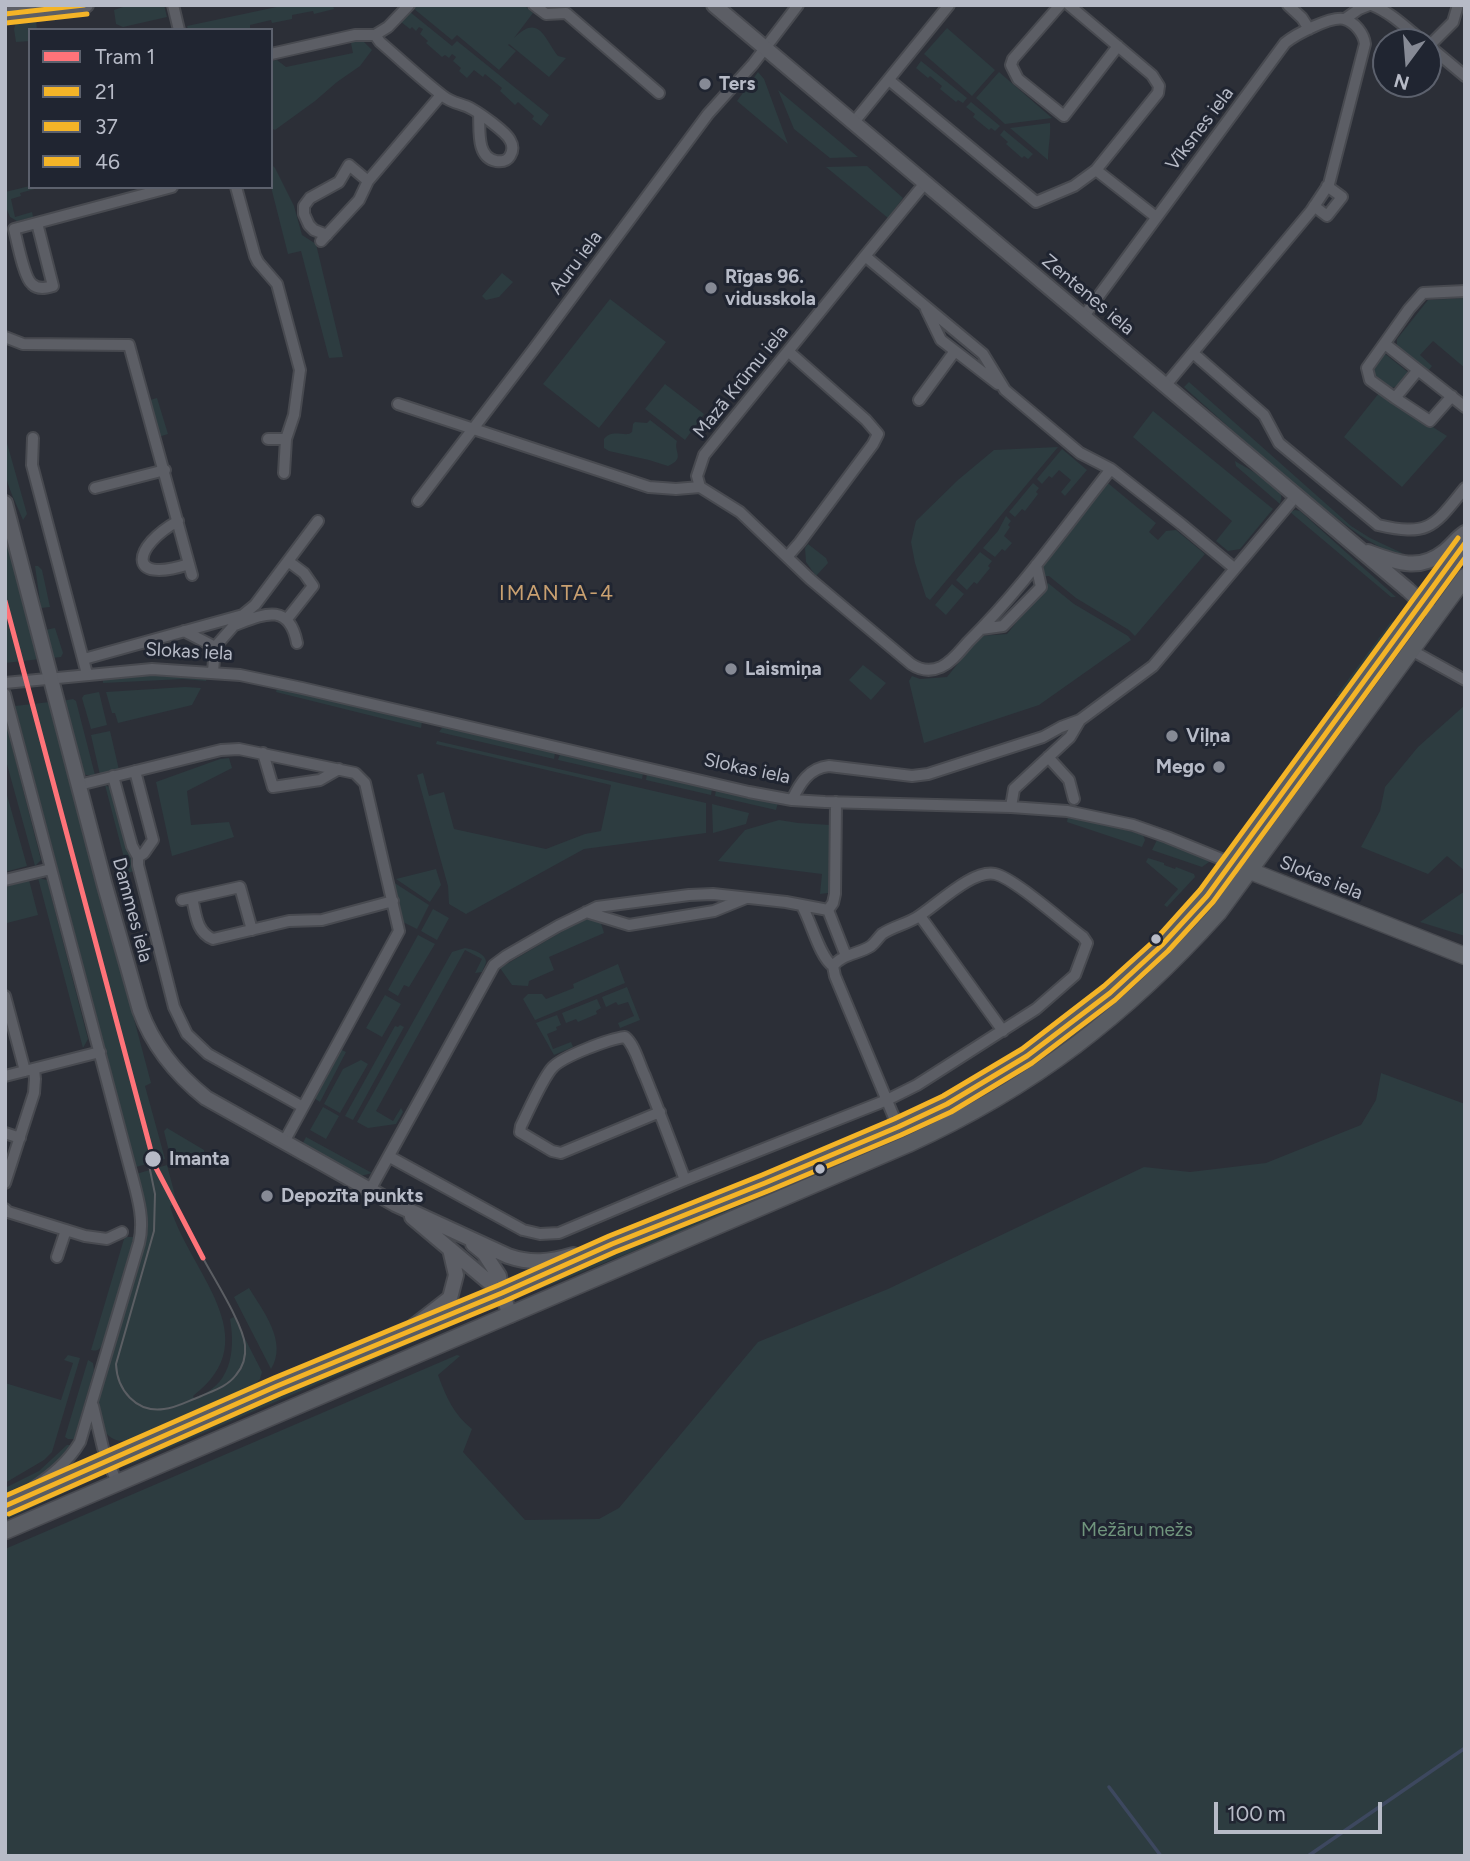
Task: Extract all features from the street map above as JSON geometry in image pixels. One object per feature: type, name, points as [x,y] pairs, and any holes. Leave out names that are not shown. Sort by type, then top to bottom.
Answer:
[{"type":"main road","points":[[8,1505],[276,1386],[898,1127],[947,1104],[1001,1073],[1110,993],[1162,945],[1207,896],[1465,542]]},
{"type":"main road","points":[[5,1531],[908,1144],[967,1116],[1016,1087],[1082,1041],[1143,990],[1204,929],[1250,872],[1465,577]]},
{"type":"main road","name":"Slokas iela","points":[[1231,863],[1465,956]]},
{"type":"street","points":[[5,14],[86,5]]},
{"type":"street","points":[[173,5],[179,28]]},
{"type":"street","points":[[273,54],[355,35],[375,35],[388,27],[409,5]]},
{"type":"street","points":[[534,5],[545,14],[566,9],[659,93]]},
{"type":"street","name":"Zentenes iela","points":[[715,5],[1436,616]]},
{"type":"street","name":"Auru iela","points":[[418,501],[708,114],[798,5]]},
{"type":"street","points":[[854,122],[949,5]]},
{"type":"street","points":[[1060,5],[1011,65],[1018,79],[1063,116],[1118,46]]},
{"type":"street","points":[[889,80],[1036,202],[1074,186],[1096,170],[1158,93],[1160,86],[1152,75],[1069,5]]},
{"type":"street","points":[[1287,5],[1302,18],[1309,29]]},
{"type":"street","points":[[1371,5],[1384,10],[1407,28]]},
{"type":"street","name":"Vīksnes iela","points":[[1084,316],[1285,43],[1309,29],[1335,19],[1345,19],[1359,9],[1371,5]]},
{"type":"street","points":[[1442,31],[1453,22],[1458,5]]},
{"type":"street","points":[[1165,386],[1314,206],[1327,186],[1365,44],[1364,36],[1357,27],[1345,19]]},
{"type":"street","points":[[375,35],[380,43],[452,103],[479,114]]},
{"type":"street","points":[[1442,57],[1465,76]]},
{"type":"street","points":[[368,181],[349,164],[339,182],[307,200],[303,209],[307,223],[324,238],[359,201],[368,181],[441,94]]},
{"type":"street","points":[[1096,170],[1156,217]]},
{"type":"street","name":"Mazā Krūmu iela","points":[[699,481],[704,455],[925,183]]},
{"type":"street","points":[[1314,206],[1327,216],[1342,197],[1327,186]]},
{"type":"street","points":[[37,223],[53,285],[45,288],[34,286],[28,280],[15,229],[37,223],[164,189]]},
{"type":"street","points":[[237,189],[255,256],[277,284],[299,360],[298,394],[293,421],[286,439],[284,473]]},
{"type":"street","points":[[865,256],[983,354],[1005,390]]},
{"type":"street","points":[[1452,396],[1430,421],[1370,380],[1367,369],[1423,293],[1465,291]]},
{"type":"street","points":[[924,304],[941,340],[1080,453],[1111,469],[1234,568]]},
{"type":"street","points":[[5,337],[23,344],[129,345],[164,470],[178,521],[191,569],[149,569],[142,558],[145,551],[159,533],[178,521]]},
{"type":"street","points":[[1385,344],[1465,407]]},
{"type":"street","points":[[786,557],[800,542],[878,434],[866,420],[788,351]]},
{"type":"street","points":[[919,400],[956,351]]},
{"type":"street","points":[[1193,353],[1264,415],[1279,443],[1378,525],[1424,529],[1435,524],[1465,488]]},
{"type":"street","points":[[1395,398],[1418,370]]},
{"type":"street","points":[[398,404],[649,486],[676,489],[699,481],[740,512],[810,579],[891,648],[921,669],[935,669],[946,664],[981,629],[1036,565],[1111,469]]},
{"type":"street","points":[[33,438],[32,465],[87,674]]},
{"type":"street","points":[[268,439],[286,439]]},
{"type":"street","points":[[94,488],[164,470]]},
{"type":"street","points":[[792,800],[804,779],[821,766],[912,776],[928,774],[1043,737],[1080,720],[1153,666],[1296,496]]},
{"type":"street","name":"Dammes iela","points":[[5,503],[140,1010],[154,1042],[176,1072],[206,1098],[395,1204],[508,1256],[523,1261],[547,1262],[612,1244]]},
{"type":"street","points":[[213,672],[215,647],[255,604],[318,521]]},
{"type":"street","points":[[1357,548],[1400,563],[1416,564],[1440,555],[1465,533]]},
{"type":"street","points":[[287,619],[313,586],[304,573],[288,561]]},
{"type":"street","points":[[981,629],[1003,625],[1041,586],[1036,565]]},
{"type":"street","points":[[83,659],[244,614]]},
{"type":"street","points":[[235,625],[253,618],[280,615],[287,619],[294,629],[296,643]]},
{"type":"street","points":[[184,631],[215,647]]},
{"type":"street","points":[[1411,650],[1465,680]]},
{"type":"street","name":"Slokas iela","points":[[5,683],[152,669],[213,672],[257,678],[792,800],[1011,807],[1067,811],[1110,819],[1167,836],[1231,863]]},
{"type":"street","points":[[5,694],[138,1200],[141,1233],[80,1442],[73,1454],[55,1472],[8,1505]]},
{"type":"street","points":[[1011,807],[1014,789],[1073,733],[1080,720]]},
{"type":"street","points":[[79,785],[221,750],[239,749],[355,773],[365,783],[399,931],[284,1142]]},
{"type":"street","points":[[263,753],[273,787],[320,780],[338,769]]},
{"type":"street","points":[[1048,757],[1069,780],[1074,799]]},
{"type":"street","points":[[135,771],[153,840],[138,857]]},
{"type":"street","points":[[113,776],[132,846],[138,857],[174,1007],[187,1034],[217,1060],[303,1107]]},
{"type":"street","points":[[828,910],[835,894],[836,803]]},
{"type":"street","points":[[5,880],[51,869]]},
{"type":"street","points":[[390,1157],[523,1230],[540,1234],[559,1233],[887,1100],[917,1085],[1036,1009],[1075,975],[1087,943],[1083,937],[1012,882],[992,873],[970,880],[920,916],[883,934],[873,945],[836,961],[833,965]]},
{"type":"street","points":[[252,930],[240,887],[187,899],[199,927],[205,936],[213,939],[252,930],[289,921],[322,919],[393,901]]},
{"type":"street","points":[[370,1190],[494,965],[506,956],[597,907],[713,894],[828,910]]},
{"type":"street","points":[[586,912],[629,925],[714,911],[748,898]]},
{"type":"street","points":[[802,906],[810,919],[825,959],[833,965],[835,976],[898,1127]]},
{"type":"street","points":[[828,910],[846,956]]},
{"type":"street","points":[[920,916],[1003,1031]]},
{"type":"street","points":[[5,996],[29,1070],[35,1079],[34,1093],[5,1183]]},
{"type":"street","points":[[660,1112],[561,1153],[552,1151],[520,1132],[551,1068],[563,1060],[623,1037],[628,1039],[660,1112],[685,1180]]},
{"type":"street","points":[[5,1076],[100,1052]]},
{"type":"street","points":[[5,1133],[20,1138]]},
{"type":"street","name":"Dammes iela","points":[[395,1204],[502,1293]]},
{"type":"street","points":[[5,1209],[85,1236],[107,1239],[122,1232]]},
{"type":"street","points":[[57,1257],[66,1230]]},
{"type":"street","name":"Dammes iela","points":[[462,1234],[484,1253],[499,1276],[510,1315]]},
{"type":"street","points":[[408,1331],[450,1298],[456,1276],[450,1249]]},
{"type":"street","points":[[92,1403],[96,1426],[117,1483]]},
{"type":"green space","points":[[129,5],[164,5],[167,17],[123,27],[116,24],[114,10]]},
{"type":"green space","points":[[286,5],[336,5],[333,6],[334,9],[314,14],[313,11],[292,15],[292,19],[272,23],[271,20],[250,25],[250,28],[187,26]]},
{"type":"green space","points":[[415,5],[524,5],[533,13],[514,38],[522,31],[535,28],[545,36],[558,56],[566,58],[549,77],[509,44],[516,51],[499,70],[457,35],[452,40],[413,8]]},
{"type":"green space","points":[[410,12],[452,46],[457,41],[549,115],[541,126],[532,119],[534,116],[518,102],[515,105],[500,91],[502,88],[485,74],[483,77],[474,70],[467,78],[453,61],[456,57],[452,54],[449,58],[445,55],[442,57],[426,43],[428,41],[420,34],[423,29],[419,27],[416,31],[401,22]]},
{"type":"green space","points":[[36,20],[37,28],[28,28],[28,41],[16,42],[16,22]]},
{"type":"green space","points":[[947,28],[995,70],[972,96],[924,54]]},
{"type":"green space","points":[[357,39],[363,41],[372,50],[360,66],[273,129],[273,61],[277,60],[286,67],[353,53],[351,43]]},
{"type":"green space","points":[[921,61],[967,98],[963,103],[958,100],[956,102],[940,89],[942,86],[916,68]]},
{"type":"green space","points":[[758,72],[764,79],[788,144],[737,101]]},
{"type":"green space","points":[[999,72],[1052,118],[1005,124],[976,98]]},
{"type":"green space","points":[[778,90],[858,157],[830,158],[794,129]]},
{"type":"green space","points":[[971,102],[1000,126],[995,131],[991,128],[989,130],[973,117],[975,114],[966,107]]},
{"type":"green space","points":[[1050,123],[1048,160],[1010,128]]},
{"type":"green space","points":[[1004,130],[1033,154],[1028,159],[1024,156],[1022,158],[1006,144],[1008,142],[1000,135]]},
{"type":"green space","points":[[273,166],[294,206],[302,235],[316,244],[343,357],[329,358],[301,251],[288,254],[272,189]]},
{"type":"green space","points":[[867,166],[903,198],[888,218],[826,167]]},
{"type":"green space","points":[[28,186],[28,189],[35,189],[11,199],[15,217],[32,212],[33,217],[17,221],[10,217],[5,205],[5,192]]},
{"type":"green space","points":[[502,273],[513,282],[499,297],[486,300],[482,296]]},
{"type":"green space","points":[[1465,298],[1465,368],[1433,341],[1420,355],[1432,366],[1428,371],[1397,346],[1397,339],[1428,300]]},
{"type":"green space","points":[[610,299],[666,342],[599,428],[543,384]]},
{"type":"green space","points":[[1384,353],[1409,373],[1397,386],[1387,389],[1373,372]]},
{"type":"green space","points":[[1189,382],[1351,526],[1402,553],[1400,556],[1360,535],[1288,478],[1184,387]]},
{"type":"green space","points":[[665,384],[704,414],[685,440],[645,409]]},
{"type":"green space","points":[[1379,393],[1447,436],[1402,487],[1344,437]]},
{"type":"green space","points":[[157,398],[168,434],[158,437],[147,401]]},
{"type":"green space","points":[[1153,411],[1273,509],[1240,549],[1228,551],[1216,541],[1232,521],[1133,437]]},
{"type":"green space","points":[[650,420],[677,441],[678,457],[673,463],[668,466],[604,448],[604,439],[607,436],[629,434],[635,422],[647,423]]},
{"type":"green space","points":[[5,436],[27,514],[23,520],[6,477]]},
{"type":"green space","points":[[1058,447],[930,600],[926,597],[911,542],[916,521],[994,450]]},
{"type":"green space","points":[[1062,449],[1087,470],[1065,496],[1061,492],[1071,480],[1059,470],[1042,484],[1037,479]]},
{"type":"green space","points":[[1235,461],[1275,488],[1281,495],[1280,504],[1236,466]]},
{"type":"green space","points":[[1033,483],[1039,488],[1036,492],[1038,494],[1025,511],[1022,509],[1015,517],[1009,512]]},
{"type":"green space","points":[[1106,484],[1156,523],[1149,532],[1158,540],[1166,531],[1176,530],[1205,554],[1135,636],[1076,598],[1049,576],[1045,576],[1043,567]]},
{"type":"green space","points":[[1300,511],[1396,597],[1391,597],[1290,512]]},
{"type":"green space","points":[[1006,516],[1011,521],[1004,536],[1012,543],[995,557],[983,548],[998,531]]},
{"type":"green space","points":[[5,531],[40,659],[5,663]]},
{"type":"green space","points":[[808,544],[826,558],[828,563],[816,576],[806,562],[805,548]]},
{"type":"green space","points":[[980,552],[992,561],[988,566],[990,568],[977,584],[974,582],[967,590],[956,580]]},
{"type":"green space","points":[[35,566],[42,570],[50,607],[41,608]]},
{"type":"green space","points":[[1048,583],[1074,604],[1131,640],[1039,705],[924,743],[909,681],[912,676],[920,679],[947,677],[980,636],[1007,634]]},
{"type":"green space","points":[[952,584],[964,594],[946,615],[935,605]]},
{"type":"green space","points":[[1390,623],[1398,623],[1345,697],[1336,696]]},
{"type":"green space","points":[[55,628],[63,653],[61,657],[51,658],[45,630]]},
{"type":"green space","points":[[1408,629],[1411,632],[1259,849],[1252,844]]},
{"type":"green space","points":[[863,665],[886,683],[871,700],[849,680]]},
{"type":"green space","points":[[139,675],[207,678],[206,681],[183,679],[103,683],[103,677]]},
{"type":"green space","points":[[201,688],[192,705],[118,723],[106,692]]},
{"type":"green space","points":[[277,688],[422,722],[421,728],[276,692]]},
{"type":"green space","points":[[99,692],[107,725],[91,729],[82,698],[84,695]]},
{"type":"green space","points":[[62,701],[76,701],[95,775],[86,775],[80,770]]},
{"type":"green space","points":[[50,702],[151,1083],[145,1086],[165,1159],[136,1167],[15,706]]},
{"type":"green space","points":[[1465,705],[1465,871],[1447,856],[1428,874],[1361,847],[1380,811],[1385,787],[1418,747]]},
{"type":"green space","points":[[5,719],[41,860],[35,866],[5,757]]},
{"type":"green space","points":[[445,727],[555,753],[554,759],[439,732]]},
{"type":"green space","points":[[110,731],[119,770],[100,775],[91,735]]},
{"type":"green space","points":[[437,741],[706,803],[706,833],[584,849],[466,914],[449,904],[448,886],[417,775],[423,773],[429,796],[444,792],[454,829],[546,849],[585,834],[601,831],[611,785],[436,744]]},
{"type":"green space","points":[[560,754],[643,773],[642,779],[558,760]]},
{"type":"green space","points":[[229,758],[232,768],[187,791],[191,825],[229,822],[234,837],[172,856],[156,782]]},
{"type":"green space","points":[[647,774],[712,789],[711,795],[646,780]]},
{"type":"green space","points":[[105,785],[113,789],[134,871],[128,873]]},
{"type":"green space","points":[[5,788],[27,866],[5,872]]},
{"type":"green space","points":[[716,790],[778,803],[776,810],[715,796]]},
{"type":"green space","points":[[712,804],[749,813],[746,824],[713,833]]},
{"type":"green space","points":[[1068,817],[1102,823],[1143,835],[1145,840],[1142,847],[1067,822]]},
{"type":"green space","points":[[779,820],[830,825],[828,893],[820,894],[822,874],[718,861],[745,830]]},
{"type":"green space","points":[[1158,838],[1208,858],[1209,862],[1202,867],[1152,850]]},
{"type":"green space","points":[[1148,858],[1194,874],[1195,877],[1167,907],[1164,905],[1178,889],[1146,862]]},
{"type":"green space","points":[[436,869],[441,885],[430,902],[396,879]]},
{"type":"green space","points":[[38,878],[47,880],[88,1039],[83,1048]]},
{"type":"green space","points":[[29,880],[38,915],[7,923],[5,887]]},
{"type":"green space","points":[[393,882],[429,905],[417,929],[403,922]]},
{"type":"green space","points":[[1221,886],[1227,891],[1202,921],[1120,1002],[1044,1061],[951,1117],[772,1195],[770,1187],[1010,1073]]},
{"type":"green space","points":[[1465,891],[1465,936],[1420,922]]},
{"type":"green space","points":[[433,909],[449,918],[437,940],[421,931]]},
{"type":"green space","points":[[588,919],[600,920],[604,933],[549,957],[554,970],[529,981],[528,986],[512,985],[500,968],[575,924]]},
{"type":"green space","points":[[418,935],[435,944],[409,987],[404,985],[398,996],[388,990]]},
{"type":"green space","points":[[465,948],[481,954],[486,962],[482,972],[475,973],[482,959],[465,950],[376,1111],[393,1121],[401,1108],[403,1112],[396,1124],[368,1128],[357,1122],[452,952]]},
{"type":"green space","points":[[618,964],[625,983],[535,1020],[523,999],[528,994],[542,994],[546,999],[574,988],[573,984]]},
{"type":"green space","points":[[627,987],[640,1020],[620,1028],[618,1023],[634,1016],[628,1002],[618,1005],[616,1002],[606,1007],[602,997]]},
{"type":"green space","points":[[385,995],[401,1004],[382,1037],[366,1028]]},
{"type":"green space","points":[[597,999],[601,1008],[596,1011],[597,1014],[578,1022],[576,1019],[566,1023],[562,1013]]},
{"type":"green space","points":[[557,1015],[561,1025],[547,1034],[553,1049],[571,1042],[573,1047],[554,1055],[536,1023]]},
{"type":"green space","points":[[395,1026],[404,1027],[353,1120],[345,1116]]},
{"type":"green space","points":[[340,1049],[346,1052],[320,1102],[314,1098]]},
{"type":"green space","points":[[361,1060],[368,1064],[340,1113],[324,1104],[343,1069]]},
{"type":"green space","name":"Mežāru mežs","points":[[1381,1073],[1465,1104],[1465,1856],[5,1856],[5,1549],[457,1355],[460,1356],[438,1375],[451,1405],[472,1429],[463,1452],[525,1520],[599,1519],[619,1508],[758,1342],[888,1289],[1144,1167],[1190,1172],[1266,1163],[1361,1125],[1376,1100]]},
{"type":"green space","points":[[323,1107],[339,1116],[326,1139],[310,1130]]},
{"type":"green space","points":[[167,1128],[204,1152],[173,1159],[164,1131]]},
{"type":"green space","points":[[306,1137],[372,1173],[361,1176],[302,1145]]},
{"type":"green space","points":[[167,1165],[177,1203],[170,1206],[179,1230],[217,1304],[224,1328],[224,1351],[215,1374],[193,1396],[194,1398],[206,1393],[223,1377],[231,1356],[230,1319],[234,1317],[262,1372],[255,1384],[124,1441],[115,1440],[104,1430],[101,1423],[98,1398],[145,1240],[147,1225],[136,1174]]},
{"type":"green space","points":[[764,1190],[766,1197],[540,1289],[529,1288]]},
{"type":"green space","points":[[134,1237],[103,1343],[99,1350],[91,1350],[124,1239]]},
{"type":"green space","points":[[249,1288],[267,1317],[275,1338],[276,1359],[271,1369],[234,1297]]},
{"type":"green space","points":[[470,1313],[465,1320],[136,1462],[124,1466],[120,1464]]},
{"type":"green space","points":[[68,1355],[80,1358],[52,1452],[44,1460],[5,1483],[5,1383],[61,1400],[73,1363],[64,1360]]},
{"type":"green space","points":[[88,1360],[93,1363],[94,1370],[74,1439],[68,1439],[65,1437]]},
{"type":"green space","points":[[67,1445],[71,1445],[50,1469],[34,1480],[5,1493],[5,1488],[39,1471]]},
{"type":"green space","points":[[82,1479],[79,1486],[5,1520],[5,1514]]},
{"type":"waterway","points":[[1308,1856],[1465,1748]]},
{"type":"waterway","points":[[1109,1787],[1161,1856]]},
{"type":"tram line","name":"1","points":[[5,601],[155,1166],[203,1258]]},
{"type":"tram line","points":[[148,1160],[155,1194],[154,1231],[116,1364],[124,1391],[145,1407],[168,1408],[214,1391],[232,1379],[242,1365],[245,1349],[243,1336],[203,1258]]},
{"type":"transit line","points":[[5,14],[84,5]]},
{"type":"transit line","points":[[6,23],[87,14]]},
{"type":"transit line","name":"46","points":[[5,1496],[274,1378],[894,1119],[943,1096],[1022,1049],[1104,986],[1156,939],[1200,890],[1458,538]]},
{"type":"transit line","name":"21","points":[[5,1506],[277,1386],[502,1293],[612,1244],[898,1127],[947,1104],[1027,1056],[1110,993],[1162,945],[1207,896],[1465,543]]},
{"type":"transit line","name":"37","points":[[9,1514],[280,1394],[505,1301],[615,1252],[901,1135],[951,1112],[1032,1063],[1115,1000],[1168,951],[1213,902],[1465,558]]},
{"type":"place","name":"Ters","points":[[705,84]]},
{"type":"place","name":"Rīgas 96. vidusskola","points":[[711,288]]},
{"type":"place","name":"Laismiņa","points":[[731,669]]},
{"type":"place","name":"Viļņa","points":[[1172,736]]},
{"type":"place","name":"Mego","points":[[1219,767]]},
{"type":"place","name":"Imanta","points":[[153,1159]]},
{"type":"place","name":"Depozīta punkts","points":[[267,1196]]},
{"type":"district","name":"IMANTA-4","points":[[557,594]]}]
